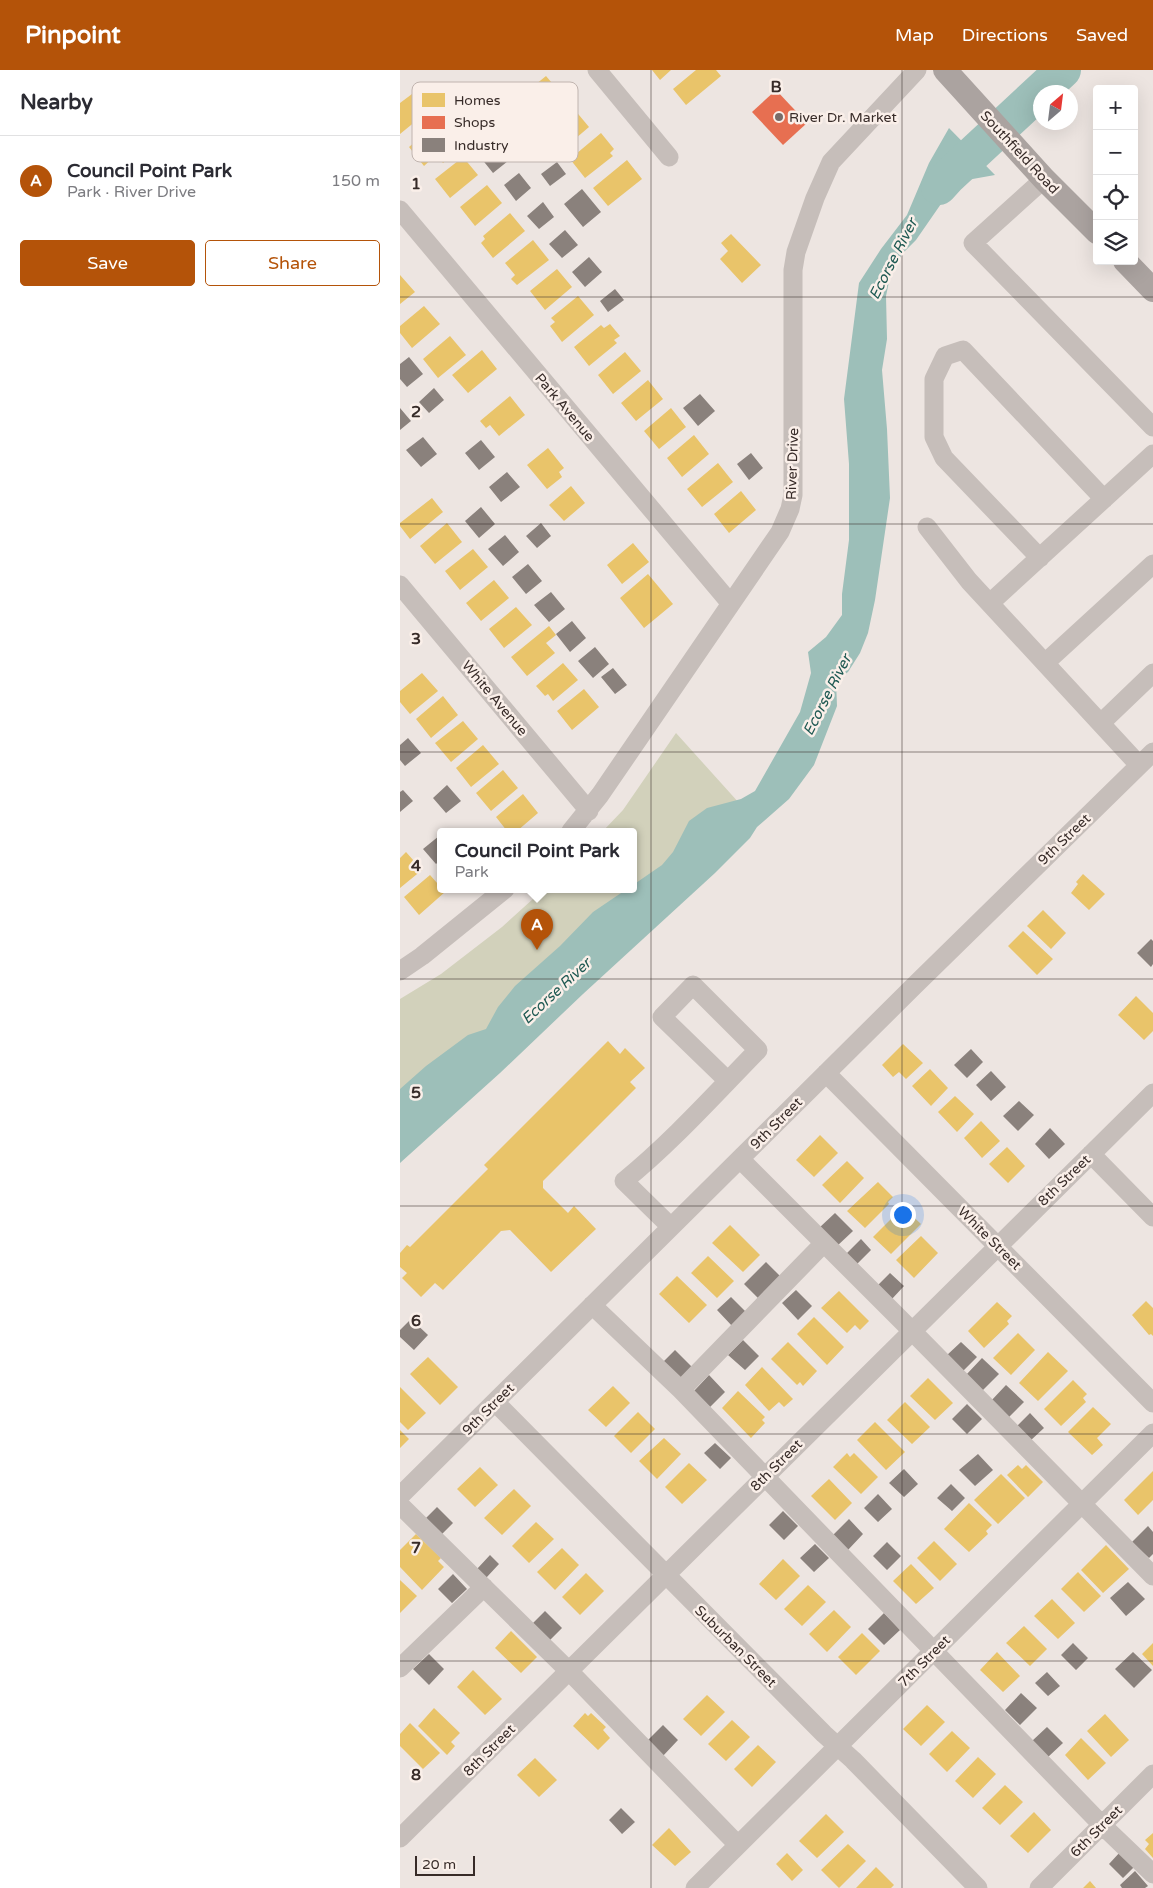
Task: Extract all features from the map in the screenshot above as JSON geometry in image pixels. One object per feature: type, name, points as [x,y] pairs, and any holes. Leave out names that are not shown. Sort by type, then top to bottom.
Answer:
[{"type":"main road","name":"Southfield Road","points":[[945,70],[1024,154],[1044,179],[1093,228]]},
{"type":"main road","points":[[1129,265],[1153,290]]},
{"type":"street","points":[[597,70],[669,157]]},
{"type":"street","name":"River Drive","points":[[574,828],[589,811],[780,532],[790,509],[793,495],[793,270],[796,252],[815,198],[836,154],[917,70]]},
{"type":"street","points":[[1044,179],[973,243],[1153,427]]},
{"type":"street","name":"Park Avenue","points":[[400,210],[731,604]]},
{"type":"street","points":[[1040,558],[944,458],[934,438],[934,379],[945,356],[963,350],[1104,499]]},
{"type":"street","points":[[990,604],[1104,499],[1152,459]]},
{"type":"street","points":[[928,527],[969,581],[1139,765]]},
{"type":"street","points":[[1045,663],[1153,564]]},
{"type":"street","name":"White Avenue","points":[[400,585],[589,811]]},
{"type":"street","points":[[1101,723],[1153,673]]},
{"type":"street","name":"9th Street","points":[[400,1496],[1153,752]]},
{"type":"street","points":[[400,971],[422,956],[500,893]]},
{"type":"street","points":[[671,1227],[624,1181],[652,1158],[728,1081],[758,1050],[693,985],[662,1017],[728,1081]]},
{"type":"street","name":"White Street","points":[[826,1073],[1153,1403]]},
{"type":"street","name":"8th Street","points":[[400,1838],[1153,1092]]},
{"type":"street","points":[[1091,1154],[1153,1216]]},
{"type":"street","points":[[740,1159],[1153,1576]]},
{"type":"street","points":[[681,1390],[824,1243]]},
{"type":"street","points":[[592,1306],[681,1390],[1102,1825],[1153,1874]]},
{"type":"street","name":"Suburban Street","points":[[495,1402],[837,1747],[853,1760],[978,1888]]},
{"type":"street","name":"7th Street","points":[[695,1888],[1153,1433]]},
{"type":"street","points":[[400,1505],[568,1670],[738,1845]]},
{"type":"street","points":[[400,1668],[484,1588]]},
{"type":"street","name":"6th Street","points":[[1038,1888],[1153,1774]]},
{"type":"green space","points":[[676,733],[749,814],[400,1134],[400,999],[441,974],[502,927],[540,893],[637,893],[637,828],[606,828],[623,810]]},
{"type":"water","points":[[949,128],[995,175],[967,180],[943,201],[916,240],[902,254],[890,277],[886,296],[887,339],[882,370],[890,498],[875,600],[868,633],[860,653],[848,672],[836,681],[837,706],[814,765],[789,799],[757,827],[750,838],[715,873],[500,1073],[400,1163],[400,1089],[426,1066],[468,1035],[486,1029],[498,1007],[515,986],[560,946],[593,912],[621,893],[637,893],[637,882],[662,865],[673,852],[689,821],[707,808],[741,799],[755,791],[800,712],[811,673],[808,652],[826,637],[842,615],[842,594],[849,540],[849,464],[844,399],[859,283],[881,249],[907,215],[929,163]]},
{"type":"building: Homes","points":[[652,70],[671,70],[660,80]]},
{"type":"building: Homes","points":[[696,70],[716,70],[721,76],[686,105],[673,89]]},
{"type":"building: Homes","points":[[546,76],[551,82],[539,82]]},
{"type":"building: Homes","points":[[412,94],[412,124],[400,134],[400,103]]},
{"type":"building: Homes","points":[[578,114],[589,127],[578,136]]},
{"type":"building: Homes","points":[[601,133],[614,149],[610,153],[613,156],[585,178],[572,162],[578,162],[578,152]]},
{"type":"building: Homes","points":[[627,160],[642,179],[608,206],[593,188]]},
{"type":"building: Homes","points":[[457,162],[467,162],[478,175],[450,198],[435,179]]},
{"type":"building: Homes","points":[[487,185],[502,203],[475,226],[460,207]]},
{"type":"building: Homes","points":[[510,213],[525,231],[493,258],[481,243],[485,239],[483,236]]},
{"type":"building: Homes","points":[[731,234],[761,265],[742,283],[720,259],[728,251],[721,243]]},
{"type":"building: Homes","points":[[533,240],[549,260],[517,285],[511,279],[515,275],[505,263]]},
{"type":"building: Homes","points":[[557,269],[572,287],[545,310],[530,291]]},
{"type":"building: Homes","points":[[400,275],[415,292],[400,304]]},
{"type":"building: Homes","points":[[578,296],[594,315],[562,342],[550,326],[555,322],[551,318]]},
{"type":"building: Homes","points":[[424,306],[440,324],[412,348],[400,333],[400,326]]},
{"type":"building: Homes","points":[[610,324],[620,336],[614,340],[617,343],[589,366],[574,347],[601,325],[604,328]]},
{"type":"building: Homes","points":[[450,336],[466,355],[438,378],[423,359]]},
{"type":"building: Homes","points":[[482,350],[497,369],[468,393],[452,375]]},
{"type":"building: Homes","points":[[625,352],[641,371],[613,394],[598,375]]},
{"type":"building: Homes","points":[[648,380],[663,399],[636,421],[621,403]]},
{"type":"building: Homes","points":[[510,396],[525,415],[499,436],[490,425],[486,428],[480,421]]},
{"type":"building: Homes","points":[[671,408],[686,427],[659,449],[644,431]]},
{"type":"building: Homes","points":[[694,435],[709,454],[682,477],[667,458]]},
{"type":"building: Homes","points":[[548,448],[564,468],[559,472],[562,477],[547,489],[527,465]]},
{"type":"building: Homes","points":[[718,463],[733,482],[702,507],[687,489]]},
{"type":"building: Homes","points":[[571,486],[585,503],[564,521],[549,505]]},
{"type":"building: Homes","points":[[741,491],[756,510],[729,533],[714,514]]},
{"type":"building: Homes","points":[[432,498],[443,512],[410,539],[400,526],[400,523]]},
{"type":"building: Homes","points":[[447,523],[462,542],[435,564],[420,546]]},
{"type":"building: Homes","points":[[633,543],[649,562],[622,584],[607,565]]},
{"type":"building: Homes","points":[[473,549],[488,567],[460,590],[445,571]]},
{"type":"building: Homes","points":[[648,574],[673,604],[644,628],[620,598]]},
{"type":"building: Homes","points":[[494,580],[509,598],[481,621],[466,603]]},
{"type":"building: Homes","points":[[516,607],[532,625],[504,648],[489,629]]},
{"type":"building: Homes","points":[[549,626],[556,635],[546,643],[555,653],[527,676],[511,657]]},
{"type":"building: Homes","points":[[563,663],[578,680],[553,701],[548,694],[545,696],[536,686]]},
{"type":"building: Homes","points":[[422,673],[438,691],[410,714],[400,702],[400,691]]},
{"type":"building: Homes","points":[[584,689],[599,707],[572,730],[557,711]]},
{"type":"building: Homes","points":[[443,696],[458,715],[431,738],[416,719]]},
{"type":"building: Homes","points":[[463,721],[478,739],[451,762],[435,743]]},
{"type":"building: Homes","points":[[483,745],[499,764],[471,787],[456,768]]},
{"type":"building: Homes","points":[[503,770],[518,788],[491,811],[476,793]]},
{"type":"building: Homes","points":[[523,794],[538,813],[520,828],[505,828],[496,817]]},
{"type":"building: Homes","points":[[406,852],[422,870],[400,888],[400,858]]},
{"type":"building: Homes","points":[[1083,874],[1105,894],[1089,910],[1071,893],[1078,884],[1076,882]]},
{"type":"building: Homes","points":[[430,875],[437,883],[437,893],[444,893],[419,915],[404,897]]},
{"type":"building: Homes","points":[[1043,910],[1066,933],[1051,949],[1027,926]]},
{"type":"building: Homes","points":[[1023,931],[1053,959],[1037,975],[1008,946]]},
{"type":"building: Homes","points":[[1136,996],[1153,1013],[1153,1031],[1144,1040],[1118,1015]]},
{"type":"building: Homes","points":[[608,1041],[620,1054],[625,1048],[645,1068],[630,1082],[636,1088],[543,1181],[543,1188],[568,1213],[574,1206],[596,1229],[551,1272],[510,1230],[501,1231],[443,1290],[435,1283],[421,1297],[402,1278],[407,1273],[400,1267],[400,1253],[407,1245],[410,1247],[488,1169],[484,1165]]},
{"type":"building: Homes","points":[[903,1044],[923,1063],[906,1079],[899,1072],[893,1077],[882,1065]]},
{"type":"building: Homes","points":[[930,1069],[948,1088],[931,1106],[912,1086]]},
{"type":"building: Homes","points":[[955,1096],[974,1114],[957,1132],[938,1112]]},
{"type":"building: Homes","points":[[981,1121],[1000,1141],[982,1158],[964,1138]]},
{"type":"building: Homes","points":[[820,1135],[838,1153],[814,1177],[796,1160]]},
{"type":"building: Homes","points":[[1007,1147],[1025,1166],[1008,1183],[989,1164]]},
{"type":"building: Homes","points":[[847,1161],[864,1178],[840,1203],[822,1185]]},
{"type":"building: Homes","points":[[878,1182],[893,1197],[888,1202],[889,1204],[865,1228],[847,1211]]},
{"type":"building: Homes","points":[[903,1207],[921,1224],[891,1254],[873,1237]]},
{"type":"building: Homes","points":[[730,1225],[760,1255],[743,1272],[712,1243]]},
{"type":"building: Homes","points":[[921,1236],[938,1253],[914,1278],[896,1260]]},
{"type":"building: Homes","points":[[708,1256],[734,1281],[717,1298],[691,1273]]},
{"type":"building: Homes","points":[[677,1276],[707,1305],[689,1323],[659,1294]]},
{"type":"building: Homes","points":[[839,1291],[869,1321],[860,1330],[855,1325],[847,1333],[821,1308]]},
{"type":"building: Homes","points":[[1146,1301],[1153,1308],[1153,1336],[1149,1335],[1132,1315]]},
{"type":"building: Homes","points":[[997,1302],[1012,1316],[1007,1321],[1009,1324],[984,1348],[968,1331]]},
{"type":"building: Homes","points":[[814,1317],[844,1347],[827,1365],[797,1334]]},
{"type":"building: Homes","points":[[1018,1333],[1035,1350],[1011,1375],[993,1358]]},
{"type":"building: Homes","points":[[788,1342],[817,1371],[803,1386],[800,1382],[797,1385],[771,1359]]},
{"type":"building: Homes","points":[[1048,1352],[1068,1371],[1038,1401],[1019,1383]]},
{"type":"building: Homes","points":[[428,1357],[458,1387],[440,1405],[410,1374]]},
{"type":"building: Homes","points":[[762,1367],[793,1399],[784,1407],[779,1402],[769,1411],[745,1385]]},
{"type":"building: Homes","points":[[928,1378],[953,1403],[935,1420],[910,1396]]},
{"type":"building: Homes","points":[[1073,1380],[1087,1394],[1083,1398],[1086,1402],[1061,1426],[1044,1409]]},
{"type":"building: Homes","points":[[613,1386],[630,1403],[606,1427],[588,1410]]},
{"type":"building: Homes","points":[[400,1387],[426,1413],[408,1430],[400,1422]]},
{"type":"building: Homes","points":[[738,1391],[765,1417],[762,1420],[765,1423],[751,1438],[722,1408]]},
{"type":"building: Homes","points":[[905,1402],[930,1427],[912,1444],[887,1420]]},
{"type":"building: Homes","points":[[1093,1407],[1111,1424],[1097,1438],[1103,1445],[1092,1455],[1068,1432]]},
{"type":"building: Homes","points":[[638,1412],[655,1429],[631,1453],[614,1436]]},
{"type":"building: Homes","points":[[875,1422],[905,1452],[886,1470],[857,1440]]},
{"type":"building: Homes","points":[[400,1430],[409,1439],[400,1448]]},
{"type":"building: Homes","points":[[664,1438],[681,1454],[657,1479],[639,1461]]},
{"type":"building: Homes","points":[[847,1453],[850,1457],[854,1453],[878,1477],[861,1494],[833,1467]]},
{"type":"building: Homes","points":[[689,1463],[707,1480],[682,1504],[665,1487]]},
{"type":"building: Homes","points":[[1018,1465],[1022,1469],[1026,1465],[1043,1482],[1028,1497],[1007,1475]]},
{"type":"building: Homes","points":[[480,1467],[498,1485],[475,1507],[457,1489]]},
{"type":"building: Homes","points":[[1153,1471],[1153,1500],[1138,1515],[1124,1500]]},
{"type":"building: Homes","points":[[1001,1474],[1025,1498],[998,1524],[974,1500]]},
{"type":"building: Homes","points":[[829,1479],[852,1503],[835,1520],[811,1496]]},
{"type":"building: Homes","points":[[514,1489],[531,1506],[502,1535],[484,1518]]},
{"type":"building: Homes","points":[[969,1503],[992,1525],[986,1531],[988,1534],[969,1552],[944,1529]]},
{"type":"building: Homes","points":[[536,1522],[554,1539],[529,1563],[512,1546]]},
{"type":"building: Homes","points":[[416,1534],[441,1558],[438,1561],[444,1567],[422,1590],[400,1567],[400,1550]]},
{"type":"building: Homes","points":[[934,1541],[957,1564],[940,1581],[917,1558]]},
{"type":"building: Homes","points":[[1106,1545],[1129,1569],[1103,1593],[1081,1570]]},
{"type":"building: Homes","points":[[562,1548],[579,1565],[555,1590],[537,1572]]},
{"type":"building: Homes","points":[[783,1559],[800,1576],[776,1600],[759,1584]]},
{"type":"building: Homes","points":[[911,1564],[934,1588],[916,1604],[893,1581]]},
{"type":"building: Homes","points":[[1078,1572],[1101,1596],[1084,1612],[1061,1589]]},
{"type":"building: Homes","points":[[586,1573],[604,1591],[580,1615],[562,1597]]},
{"type":"building: Homes","points":[[400,1580],[417,1596],[400,1613]]},
{"type":"building: Homes","points":[[808,1585],[826,1602],[802,1626],[784,1609]]},
{"type":"building: Homes","points":[[1052,1599],[1075,1623],[1058,1639],[1034,1616]]},
{"type":"building: Homes","points":[[834,1610],[851,1627],[827,1652],[809,1634]]},
{"type":"building: Homes","points":[[1024,1626],[1047,1649],[1030,1666],[1006,1643]]},
{"type":"building: Homes","points":[[511,1631],[537,1657],[521,1673],[495,1648]]},
{"type":"building: Homes","points":[[862,1633],[880,1651],[856,1675],[838,1657]]},
{"type":"building: Homes","points":[[1153,1643],[1153,1666],[1142,1654]]},
{"type":"building: Homes","points":[[997,1652],[1020,1676],[1003,1692],[980,1670]]},
{"type":"building: Homes","points":[[473,1670],[502,1699],[485,1715],[457,1687]]},
{"type":"building: Homes","points":[[707,1695],[725,1712],[701,1736],[683,1719]]},
{"type":"building: Homes","points":[[927,1705],[945,1722],[921,1746],[903,1729]]},
{"type":"building: Homes","points":[[434,1708],[460,1733],[451,1742],[455,1746],[447,1755],[418,1726]]},
{"type":"building: Homes","points":[[585,1713],[588,1716],[591,1713],[606,1727],[603,1730],[610,1738],[598,1750],[573,1726]]},
{"type":"building: Homes","points":[[1105,1714],[1129,1740],[1111,1757],[1087,1731]]},
{"type":"building: Homes","points":[[732,1720],[750,1737],[726,1761],[708,1744]]},
{"type":"building: Homes","points":[[410,1723],[440,1753],[423,1769],[400,1746],[400,1734]]},
{"type":"building: Homes","points":[[952,1731],[970,1748],[947,1772],[929,1754]]},
{"type":"building: Homes","points":[[1081,1738],[1106,1763],[1088,1780],[1065,1755]]},
{"type":"building: Homes","points":[[758,1745],[776,1762],[752,1787],[734,1769]]},
{"type":"building: Homes","points":[[978,1757],[996,1774],[973,1798],[955,1781]]},
{"type":"building: Homes","points":[[535,1758],[557,1780],[539,1797],[517,1775]]},
{"type":"building: Homes","points":[[1005,1785],[1023,1802],[1000,1825],[982,1808]]},
{"type":"building: Homes","points":[[1034,1812],[1051,1830],[1028,1853],[1010,1836]]},
{"type":"building: Homes","points":[[826,1814],[844,1832],[817,1858],[799,1841]]},
{"type":"building: Homes","points":[[669,1828],[691,1852],[675,1866],[652,1845]]},
{"type":"building: Homes","points":[[1153,1833],[1153,1858],[1145,1849],[1149,1844],[1145,1840]]},
{"type":"building: Homes","points":[[848,1844],[866,1861],[839,1888],[821,1870]]},
{"type":"building: Homes","points":[[787,1853],[803,1870],[792,1881],[776,1864]]},
{"type":"building: Homes","points":[[876,1867],[894,1885],[891,1888],[856,1888]]},
{"type":"building: Homes","points":[[1090,1881],[1096,1888],[1083,1888]]},
{"type":"building: Shops","name":"River Dr. Market","points":[[776,90],[807,123],[783,145],[752,112]]},
{"type":"building: Industry","points":[[484,162],[507,162],[493,173]]},
{"type":"building: Industry","points":[[557,162],[566,174],[550,186],[541,174]]},
{"type":"building: Industry","points":[[519,173],[531,188],[516,201],[504,185]]},
{"type":"building: Industry","points":[[582,189],[601,212],[583,227],[564,204]]},
{"type":"building: Industry","points":[[543,202],[554,217],[539,229],[527,216]]},
{"type":"building: Industry","points":[[565,230],[578,245],[562,258],[549,244]]},
{"type":"building: Industry","points":[[589,257],[602,272],[585,287],[572,272]]},
{"type":"building: Industry","points":[[615,289],[624,300],[608,312],[600,301]]},
{"type":"building: Industry","points":[[409,357],[423,374],[407,387],[400,379],[400,364]]},
{"type":"building: Industry","points":[[434,388],[444,400],[429,413],[419,402]]},
{"type":"building: Industry","points":[[700,394],[715,411],[698,426],[683,408]]},
{"type":"building: Industry","points":[[400,408],[411,421],[400,430]]},
{"type":"building: Industry","points":[[423,437],[437,454],[421,467],[406,450]]},
{"type":"building: Industry","points":[[481,440],[495,457],[479,470],[465,453]]},
{"type":"building: Industry","points":[[751,453],[763,468],[749,480],[737,464]]},
{"type":"building: Industry","points":[[507,472],[520,487],[501,502],[489,487]]},
{"type":"building: Industry","points":[[481,507],[495,524],[479,538],[465,521]]},
{"type":"building: Industry","points":[[541,523],[551,536],[537,548],[526,536]]},
{"type":"building: Industry","points":[[505,535],[519,552],[503,566],[488,549]]},
{"type":"building: Industry","points":[[528,564],[542,581],[526,594],[512,577]]},
{"type":"building: Industry","points":[[551,592],[565,609],[549,622],[534,605]]},
{"type":"building: Industry","points":[[572,621],[586,638],[570,652],[556,634]]},
{"type":"building: Industry","points":[[595,647],[609,664],[593,678],[578,661]]},
{"type":"building: Industry","points":[[613,668],[627,685],[615,694],[601,677]]},
{"type":"building: Industry","points":[[408,738],[421,753],[405,766],[400,760],[400,745]]},
{"type":"building: Industry","points":[[447,785],[461,801],[446,813],[433,798]]},
{"type":"building: Industry","points":[[403,790],[413,801],[400,812],[400,792]]},
{"type":"building: Industry","points":[[437,838],[436,864],[423,849]]},
{"type":"building: Industry","points":[[1151,939],[1153,941],[1153,964],[1151,967],[1137,953]]},
{"type":"building: Industry","points":[[971,1049],[983,1062],[967,1078],[954,1065]]},
{"type":"building: Industry","points":[[991,1071],[1006,1087],[991,1101],[976,1085]]},
{"type":"building: Industry","points":[[1019,1101],[1034,1115],[1018,1131],[1003,1116]]},
{"type":"building: Industry","points":[[1050,1128],[1065,1144],[1049,1159],[1035,1144]]},
{"type":"building: Industry","points":[[835,1213],[853,1231],[836,1247],[819,1228]]},
{"type":"building: Industry","points":[[861,1239],[871,1250],[856,1265],[846,1254]]},
{"type":"building: Industry","points":[[766,1262],[782,1278],[759,1299],[744,1284]]},
{"type":"building: Industry","points":[[890,1273],[904,1286],[891,1300],[877,1286]]},
{"type":"building: Industry","points":[[796,1290],[812,1306],[798,1320],[782,1303]]},
{"type":"building: Industry","points":[[731,1297],[747,1313],[733,1327],[717,1310]]},
{"type":"building: Industry","points":[[411,1319],[428,1335],[414,1350],[400,1337],[400,1330]]},
{"type":"building: Industry","points":[[743,1340],[759,1356],[745,1370],[728,1355]]},
{"type":"building: Industry","points":[[961,1342],[977,1357],[962,1372],[946,1356]]},
{"type":"building: Industry","points":[[675,1350],[692,1367],[680,1379],[663,1362]]},
{"type":"building: Industry","points":[[982,1358],[999,1374],[981,1392],[966,1375]]},
{"type":"building: Industry","points":[[709,1375],[725,1392],[710,1407],[694,1391]]},
{"type":"building: Industry","points":[[1006,1385],[1024,1402],[1007,1419],[990,1402]]},
{"type":"building: Industry","points":[[967,1404],[982,1419],[967,1434],[952,1419]]},
{"type":"building: Industry","points":[[1030,1413],[1044,1428],[1030,1441],[1016,1427]]},
{"type":"building: Industry","points":[[715,1443],[731,1458],[720,1469],[704,1453]]},
{"type":"building: Industry","points":[[978,1454],[993,1470],[975,1486],[959,1470]]},
{"type":"building: Industry","points":[[904,1469],[918,1484],[904,1497],[889,1483]]},
{"type":"building: Industry","points":[[951,1484],[965,1498],[952,1511],[937,1498]]},
{"type":"building: Industry","points":[[878,1494],[892,1509],[878,1522],[864,1508]]},
{"type":"building: Industry","points":[[437,1507],[453,1523],[442,1534],[426,1518]]},
{"type":"building: Industry","points":[[783,1511],[798,1526],[784,1540],[769,1525]]},
{"type":"building: Industry","points":[[849,1519],[863,1534],[847,1551],[832,1536]]},
{"type":"building: Industry","points":[[1148,1526],[1153,1532],[1153,1554],[1149,1558],[1132,1542]]},
{"type":"building: Industry","points":[[887,1542],[901,1556],[887,1570],[873,1556]]},
{"type":"building: Industry","points":[[815,1544],[829,1558],[814,1572],[800,1558]]},
{"type":"building: Industry","points":[[490,1555],[499,1564],[486,1578],[477,1569]]},
{"type":"building: Industry","points":[[453,1574],[467,1589],[452,1603],[438,1589]]},
{"type":"building: Industry","points":[[1128,1582],[1145,1599],[1126,1616],[1110,1598]]},
{"type":"building: Industry","points":[[545,1611],[562,1628],[549,1641],[532,1624]]},
{"type":"building: Industry","points":[[884,1613],[900,1630],[884,1645],[868,1629]]},
{"type":"building: Industry","points":[[1073,1643],[1088,1658],[1076,1670],[1061,1655]]},
{"type":"building: Industry","points":[[1133,1652],[1152,1670],[1134,1688],[1115,1669]]},
{"type":"building: Industry","points":[[429,1654],[444,1669],[429,1685],[413,1669]]},
{"type":"building: Industry","points":[[1047,1672],[1060,1686],[1048,1696],[1035,1683]]},
{"type":"building: Industry","points":[[1021,1693],[1037,1708],[1020,1725],[1005,1710]]},
{"type":"building: Industry","points":[[663,1725],[678,1740],[662,1757],[647,1741]]},
{"type":"building: Industry","points":[[1047,1727],[1063,1743],[1048,1757],[1032,1741]]},
{"type":"building: Industry","points":[[621,1808],[635,1822],[622,1834],[609,1820]]},
{"type":"building: Industry","points":[[1121,1851],[1136,1865],[1123,1878],[1109,1864]]},
{"type":"building: Industry","points":[[1135,1871],[1148,1886],[1145,1888],[1122,1888],[1120,1885]]},
{"type":"waterway","name":"Ecorse River","points":[[939,187],[1063,70]]},
{"type":"place","name":"River Dr. Market","points":[[779,117]]},
{"type":"place","name":"Council Point Park","points":[[537,950]]}]
